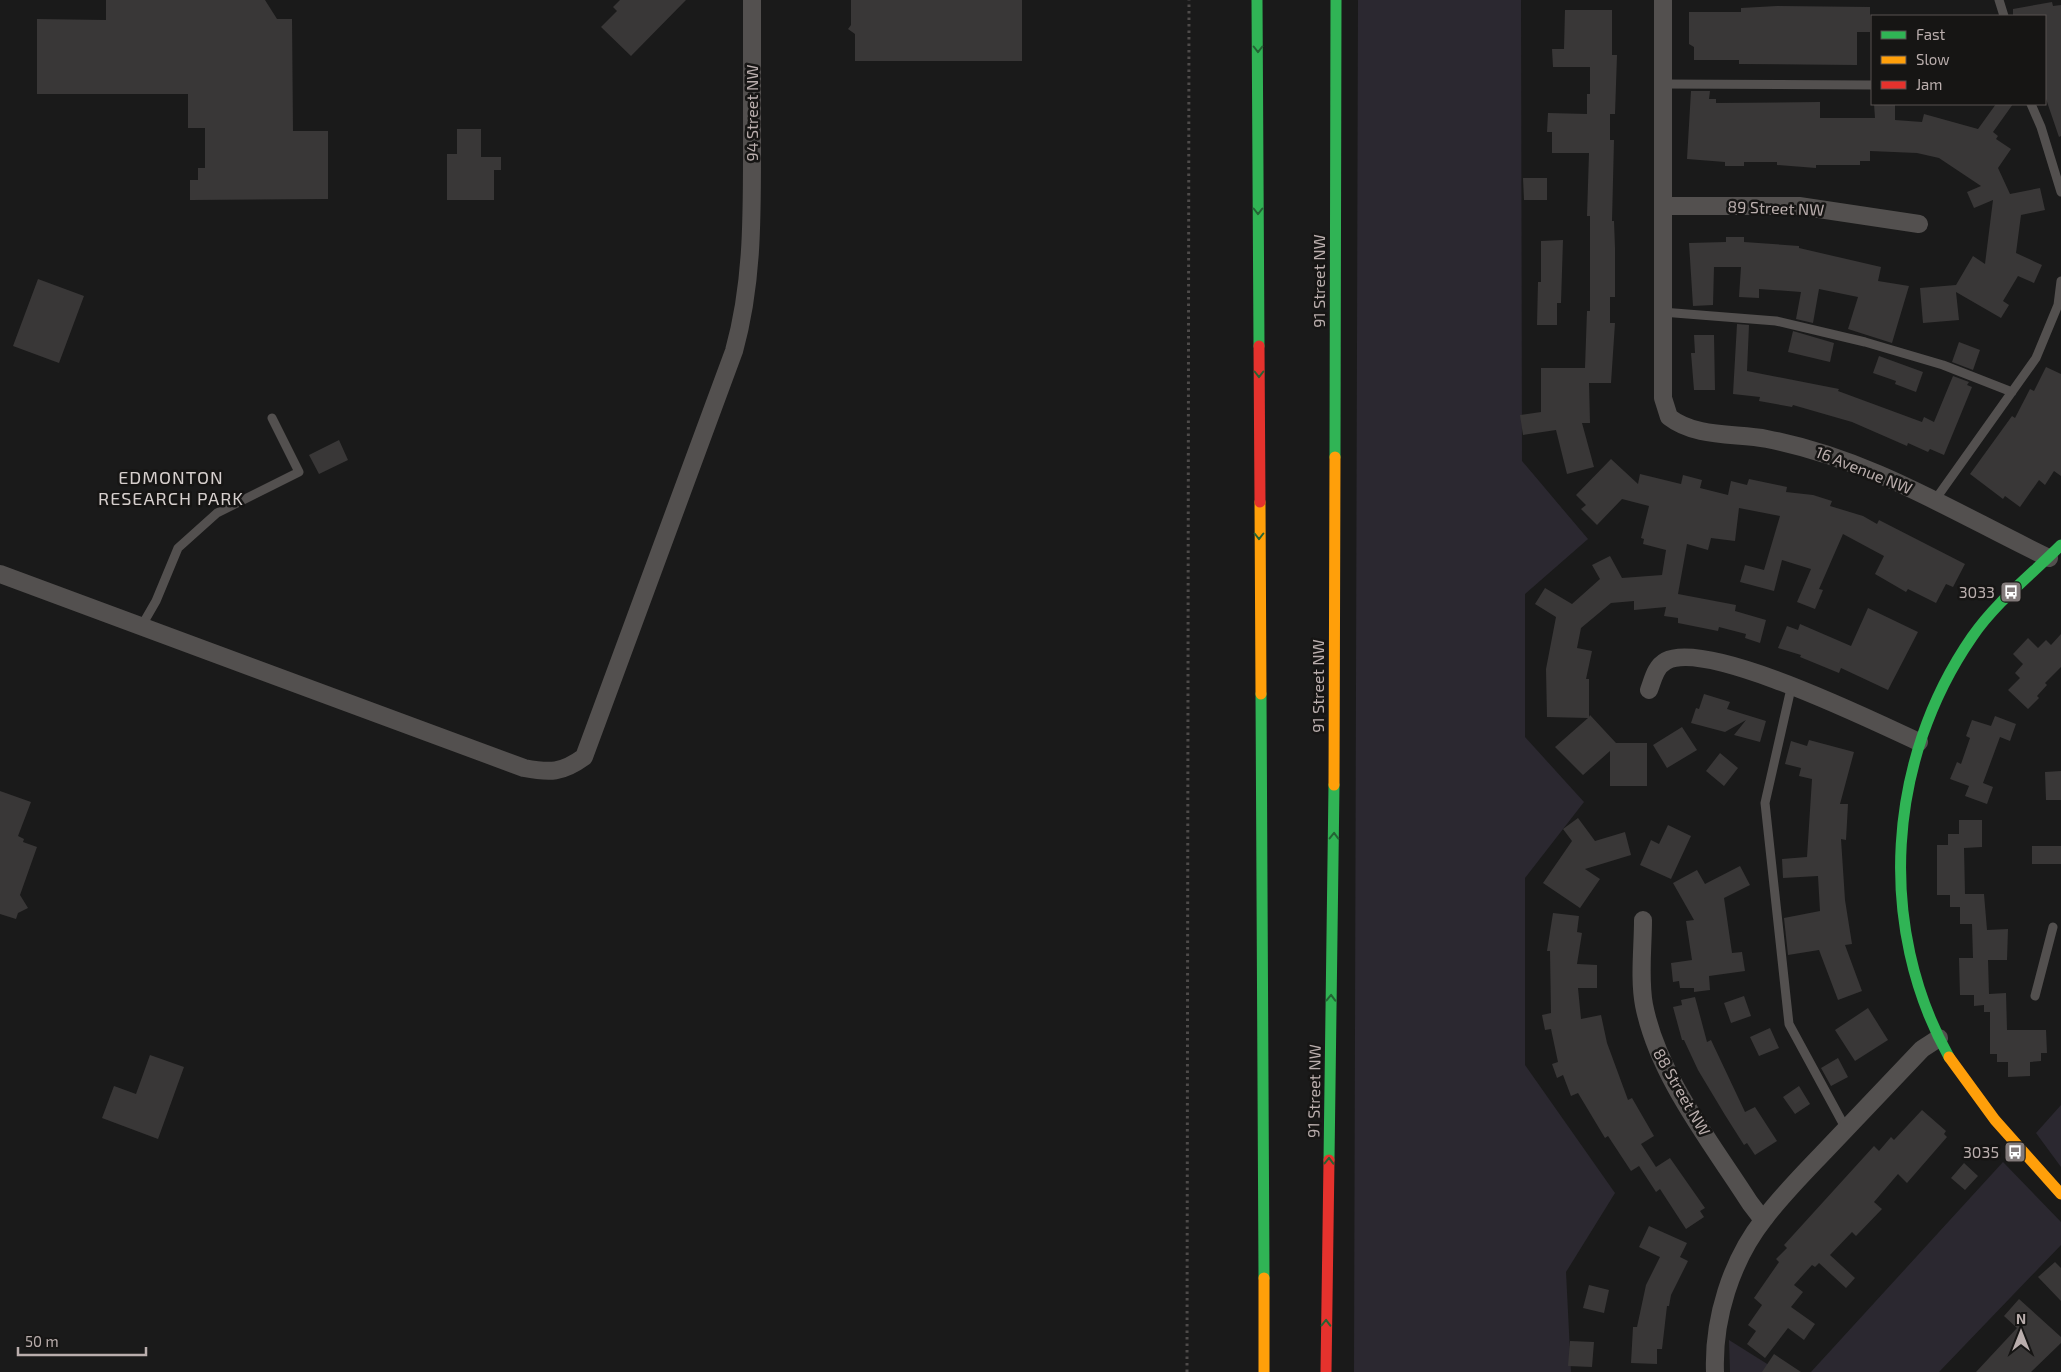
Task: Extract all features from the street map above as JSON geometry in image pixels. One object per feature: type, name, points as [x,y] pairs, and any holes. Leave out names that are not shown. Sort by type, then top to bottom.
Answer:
[{"type":"main road","points":[[1258,0],[1264,1372]]},
{"type":"main road","name":"91 Street NW","points":[[1326,1372],[1334,828],[1336,0]]},
{"type":"main road","points":[[2055,552],[2001,601],[1971,638],[1949,674],[1919,742],[1906,795],[1901,826],[1899,864],[1905,935],[1915,973],[1939,1038],[1963,1078],[1985,1109],[2061,1194]]},
{"type":"street","name":"94 Street NW","points":[[0,574],[524,768],[548,773],[570,767],[584,757],[734,351],[745,313],[751,225],[752,0]]},
{"type":"street","points":[[1662,312],[1663,0]]},
{"type":"street","name":"89 Street NW","points":[[1663,206],[1799,206],[1919,224]]},
{"type":"street","name":"16 Avenue NW","points":[[1662,312],[1663,398],[1669,417],[1693,430],[1766,439],[1820,451],[1882,474],[1935,500],[2055,552]]},
{"type":"street","points":[[1649,690],[1658,668],[1666,661],[1682,657],[1748,671],[1792,684],[1919,742]]},
{"type":"street","name":"88 Street NW","points":[[1643,920],[1644,1002],[1652,1039],[1671,1078],[1750,1203],[1763,1220]]},
{"type":"street","points":[[1715,1372],[1717,1337],[1726,1295],[1744,1248],[1763,1220],[1846,1129],[1922,1049],[1939,1038]]},
{"type":"lane","points":[[2000,0],[2004,15]]},
{"type":"lane","points":[[1662,84],[1871,85]]},
{"type":"lane","points":[[2031,105],[2041,128],[2061,192]]},
{"type":"lane","points":[[1935,500],[2036,358],[2058,305],[2061,281]]},
{"type":"lane","points":[[1662,312],[1776,321],[1865,342],[1917,357],[2012,392]]},
{"type":"lane","points":[[141,626],[156,601],[178,548],[217,513],[299,472],[272,418]]},
{"type":"lane","points":[[1792,684],[1765,803],[1788,1024],[1846,1129]]},
{"type":"lane","points":[[2035,996],[2053,927]]},
{"type":"path","points":[[1187,1372],[1189,0]]},
{"type":"shaded area","points":[[1358,0],[1521,0],[1522,461],[1588,539],[1525,594],[1525,737],[1584,802],[1525,878],[1525,1065],[1615,1193],[1566,1272],[1571,1372],[1354,1372]]},
{"type":"shaded area","points":[[2061,1105],[2061,1167],[2036,1133]]},
{"type":"shaded area","points":[[2003,1162],[2061,1222],[2061,1245],[1939,1372],[1811,1372]]},
{"type":"shaded area","points":[[1729,1340],[1780,1372],[1730,1372]]},
{"type":"building","points":[[106,0],[265,0],[277,19],[292,19],[293,131],[328,131],[328,199],[190,200],[190,180],[198,180],[198,168],[205,168],[205,128],[188,128],[188,94],[37,94],[37,19],[106,20]]},
{"type":"building","points":[[620,0],[686,0],[631,56],[601,27],[617,11],[613,7]]},
{"type":"building","points":[[851,0],[1022,0],[1022,61],[855,61],[855,34],[848,29],[851,25]]},
{"type":"building","points":[[2052,2],[2053,6],[2061,5],[2061,136],[2059,137],[2046,99],[2046,15],[2013,15],[2013,9]]},
{"type":"building","points":[[1777,6],[1870,7],[1870,32],[1857,32],[1857,65],[1739,64],[1739,60],[1694,60],[1694,47],[1689,44],[1689,12],[1741,12],[1741,8]]},
{"type":"building","points":[[1565,10],[1612,10],[1612,55],[1617,55],[1615,114],[1610,114],[1610,140],[1614,140],[1612,221],[1614,221],[1615,248],[1615,297],[1610,297],[1610,323],[1615,323],[1611,383],[1589,383],[1590,423],[1582,423],[1594,467],[1567,474],[1556,430],[1523,435],[1520,415],[1541,412],[1541,368],[1585,368],[1587,311],[1590,311],[1590,216],[1587,216],[1589,153],[1552,153],[1552,132],[1547,132],[1548,113],[1587,114],[1587,94],[1590,94],[1590,67],[1553,67],[1552,49],[1564,49]]},
{"type":"building","points":[[1691,91],[1710,91],[1709,99],[1716,99],[1716,103],[1820,102],[1820,118],[1875,118],[1874,105],[1895,105],[1895,120],[1922,122],[1924,114],[1978,129],[1995,105],[2012,105],[1993,132],[1998,136],[1996,139],[2011,149],[1998,168],[2010,194],[2040,188],[2045,210],[2021,215],[2016,253],[2042,265],[2034,283],[2018,276],[2003,301],[2009,305],[2001,318],[1956,292],[1959,320],[1923,323],[1920,288],[1956,285],[1973,256],[1985,264],[1993,200],[1974,208],[1967,192],[1981,186],[1939,158],[1917,153],[1870,151],[1870,161],[1860,161],[1860,165],[1816,165],[1816,168],[1777,165],[1777,162],[1744,162],[1744,166],[1725,166],[1725,162],[1687,159]]},
{"type":"building","points":[[457,129],[481,129],[481,157],[501,157],[501,170],[494,170],[494,200],[447,200],[447,154],[457,154]]},
{"type":"building","points":[[1523,178],[1547,178],[1547,200],[1524,200]]},
{"type":"building","points":[[1726,237],[1744,237],[1744,242],[1799,246],[1799,248],[1881,267],[1878,281],[1909,286],[1892,343],[1848,329],[1858,297],[1819,289],[1813,323],[1796,319],[1801,292],[1759,289],[1759,298],[1739,297],[1741,267],[1714,267],[1713,305],[1693,306],[1689,243],[1726,242]]},
{"type":"building","points":[[1563,240],[1561,303],[1557,303],[1557,325],[1537,325],[1538,282],[1541,282],[1541,241]]},
{"type":"building","points":[[38,279],[84,296],[59,363],[13,346]]},
{"type":"building","points":[[1737,324],[1749,325],[1747,371],[1839,389],[1838,391],[1922,422],[1924,417],[1934,422],[1953,376],[1969,382],[1967,385],[1972,387],[1944,455],[1930,449],[1928,452],[1908,443],[1907,446],[1852,422],[1793,405],[1792,407],[1759,401],[1760,397],[1733,394]]},
{"type":"building","points":[[1793,331],[1834,343],[1830,362],[1788,352]]},
{"type":"building","points":[[1694,335],[1714,335],[1715,390],[1694,390],[1691,353],[1695,353]]},
{"type":"building","points":[[1959,342],[1980,350],[1973,370],[1952,362]]},
{"type":"building","points":[[1879,356],[1923,372],[1916,392],[1895,384],[1896,381],[1873,373]]},
{"type":"building","points":[[2046,367],[2061,374],[2061,476],[2054,471],[2045,485],[2039,480],[2020,507],[2005,496],[2003,499],[1970,474],[2012,416],[2015,418],[2030,389],[2034,391]]},
{"type":"building","points":[[339,440],[348,460],[319,474],[309,455]]},
{"type":"building","points":[[1611,459],[1638,484],[1640,474],[1681,484],[1683,475],[1702,480],[1700,488],[1728,495],[1731,481],[1747,485],[1749,479],[1787,487],[1786,492],[1813,495],[1832,501],[1830,506],[1863,516],[1877,524],[1879,520],[1965,564],[1953,587],[1946,584],[1936,603],[1908,589],[1906,592],[1875,574],[1884,556],[1843,534],[1819,589],[1823,590],[1815,609],[1797,602],[1811,569],[1782,560],[1774,591],[1740,582],[1745,565],[1764,570],[1780,516],[1739,508],[1735,541],[1711,538],[1708,550],[1687,544],[1678,594],[1736,605],[1735,611],[1766,620],[1760,643],[1745,638],[1746,634],[1719,627],[1718,631],[1678,623],[1678,618],[1664,616],[1666,607],[1634,610],[1634,601],[1611,603],[1581,628],[1577,648],[1592,651],[1586,679],[1589,679],[1589,717],[1590,715],[1616,743],[1647,743],[1647,786],[1610,786],[1610,751],[1583,775],[1555,747],[1588,718],[1547,717],[1546,669],[1556,617],[1535,604],[1545,588],[1572,604],[1600,579],[1592,565],[1610,556],[1622,578],[1662,575],[1666,550],[1643,544],[1644,539],[1641,538],[1649,506],[1622,499],[1597,525],[1581,509],[1586,505],[1576,495]]},
{"type":"building","points":[[1868,608],[1918,632],[1888,690],[1841,668],[1839,673],[1800,657],[1801,655],[1778,648],[1787,626],[1798,630],[1800,624],[1851,646]]},
{"type":"building","points":[[2061,634],[2061,667],[2045,683],[2047,685],[2037,696],[2039,698],[2028,709],[2008,690],[2020,678],[2015,673],[2023,664],[2013,654],[2028,638],[2038,648],[2046,640],[2051,645]]},
{"type":"building","points":[[1704,694],[1730,702],[1727,709],[1766,721],[1760,742],[1734,735],[1746,720],[1725,732],[1691,723],[1696,708],[1699,709]]},
{"type":"building","points":[[1995,716],[2016,724],[2010,741],[2000,737],[1983,783],[1993,787],[1987,804],[1965,796],[1969,786],[1950,779],[1957,762],[1961,764],[1970,738],[1966,736],[1972,720],[1991,726]]},
{"type":"building","points":[[1682,727],[1697,750],[1667,768],[1653,745]]},
{"type":"building","points":[[1809,740],[1854,752],[1840,804],[1848,804],[1846,840],[1841,839],[1845,900],[1852,944],[1845,945],[1862,991],[1838,1000],[1819,950],[1788,955],[1784,918],[1820,911],[1818,876],[1783,878],[1782,859],[1807,857],[1812,779],[1799,776],[1801,768],[1785,764],[1791,741],[1807,746]]},
{"type":"building","points":[[1720,753],[1738,768],[1724,786],[1706,771]]},
{"type":"building","points":[[2061,771],[2061,800],[2046,800],[2045,772]]},
{"type":"building","points":[[0,791],[31,802],[18,836],[24,839],[23,842],[37,847],[20,895],[28,908],[18,913],[16,919],[0,914]]},
{"type":"building","points":[[1578,818],[1595,841],[1625,832],[1631,855],[1585,869],[1600,879],[1580,908],[1543,883],[1572,841],[1563,829]]},
{"type":"building","points":[[1959,820],[1982,820],[1982,847],[1964,848],[1965,894],[1984,894],[1987,930],[2008,929],[2007,960],[1988,960],[1989,994],[2006,993],[2007,1030],[2046,1030],[2047,1053],[2041,1053],[2041,1061],[2030,1062],[2030,1076],[2008,1077],[2008,1062],[1997,1062],[1997,1054],[1990,1054],[1990,1012],[1984,1012],[1984,1005],[1974,1006],[1974,995],[1960,995],[1959,958],[1973,958],[1972,924],[1960,924],[1960,907],[1950,907],[1950,895],[1937,895],[1937,845],[1948,845],[1948,834],[1959,834]]},
{"type":"building","points":[[1668,825],[1691,836],[1671,879],[1640,865],[1651,840],[1659,844]]},
{"type":"building","points":[[2032,846],[2061,846],[2061,864],[2032,864]]},
{"type":"building","points":[[1740,866],[1750,885],[1724,898],[1732,953],[1742,952],[1745,971],[1709,976],[1710,990],[1694,992],[1694,988],[1680,988],[1679,981],[1673,982],[1671,963],[1692,960],[1686,921],[1694,920],[1673,883],[1697,870],[1705,884]]},
{"type":"building","points":[[1553,913],[1579,916],[1577,932],[1582,933],[1577,964],[1597,965],[1597,988],[1578,988],[1581,1019],[1601,1015],[1607,1043],[1628,1100],[1632,1098],[1654,1136],[1641,1144],[1656,1167],[1670,1158],[1705,1208],[1700,1211],[1704,1217],[1686,1229],[1660,1189],[1656,1192],[1639,1166],[1631,1171],[1608,1136],[1605,1138],[1578,1093],[1571,1096],[1563,1075],[1557,1078],[1552,1064],[1558,1062],[1551,1029],[1545,1030],[1542,1015],[1551,1013],[1550,951],[1547,951]]},
{"type":"building","points":[[1744,996],[1751,1016],[1731,1023],[1724,1003]]},
{"type":"building","points":[[1695,997],[1707,1042],[1711,1040],[1745,1112],[1755,1107],[1777,1141],[1755,1155],[1747,1143],[1744,1145],[1698,1070],[1684,1040],[1682,1040],[1673,1007],[1682,1005],[1681,1000]]},
{"type":"building","points":[[1868,1008],[1888,1040],[1855,1061],[1835,1030]]},
{"type":"building","points":[[1770,1028],[1779,1048],[1759,1056],[1750,1037]]},
{"type":"building","points":[[150,1055],[184,1067],[158,1139],[102,1118],[114,1086],[136,1094]]},
{"type":"building","points":[[1838,1058],[1848,1077],[1831,1086],[1821,1068]]},
{"type":"building","points":[[1799,1086],[1810,1104],[1795,1114],[1783,1097]]},
{"type":"building","points":[[1922,1110],[1946,1131],[1944,1134],[1947,1137],[1907,1183],[1898,1174],[1874,1202],[1882,1209],[1856,1236],[1852,1232],[1830,1255],[1855,1278],[1846,1288],[1819,1263],[1815,1267],[1812,1265],[1794,1285],[1803,1292],[1791,1307],[1815,1324],[1804,1340],[1788,1328],[1765,1358],[1747,1344],[1756,1331],[1748,1325],[1762,1305],[1754,1298],[1779,1262],[1776,1259],[1787,1248],[1784,1245],[1874,1146],[1879,1151],[1891,1137],[1894,1140]]},
{"type":"building","points":[[1964,1163],[1978,1176],[1965,1190],[1951,1178]]},
{"type":"building","points":[[1649,1226],[1687,1243],[1680,1257],[1688,1261],[1671,1295],[1669,1306],[1667,1306],[1662,1349],[1657,1349],[1657,1364],[1631,1363],[1633,1327],[1637,1327],[1646,1285],[1660,1257],[1639,1247]]},
{"type":"building","points":[[2055,1262],[2061,1268],[2061,1301],[2038,1277]]},
{"type":"building","points":[[1589,1285],[1609,1290],[1604,1313],[1583,1308]]},
{"type":"building","points":[[2019,1299],[2061,1337],[2061,1343],[2031,1372],[1976,1372],[2017,1328],[2004,1316]]},
{"type":"building","points":[[1570,1341],[1594,1342],[1592,1367],[1568,1366]]},
{"type":"building","points":[[1774,1354],[1801,1372],[1762,1372]]},
{"type":"traffic: fast","points":[[1257,0],[1259,346]]},
{"type":"traffic: fast","points":[[1335,457],[1336,0]]},
{"type":"traffic: fast","points":[[1949,1057],[1926,1006],[1910,953],[1902,899],[1901,844],[1908,789],[1922,736],[1944,685],[1972,637],[2003,600],[2061,545]]},
{"type":"traffic: fast","points":[[1261,694],[1264,1278]]},
{"type":"traffic: fast","points":[[1329,1160],[1334,785]]},
{"type":"traffic: slow","points":[[1334,785],[1335,457]]},
{"type":"traffic: slow","points":[[1260,502],[1261,694]]},
{"type":"traffic: slow","points":[[1949,1057],[1995,1120],[2061,1194]]},
{"type":"traffic: slow","points":[[1264,1278],[1264,1372]]},
{"type":"traffic: jam","points":[[1259,346],[1260,502]]},
{"type":"traffic: jam","points":[[1326,1372],[1329,1160]]},
{"type":"place","name":"3033","points":[[2011,592]]},
{"type":"place","name":"3035","points":[[2015,1152]]},
{"type":"district","name":"EDMONTON RESEARCH PARK","points":[[171,488]]}]
